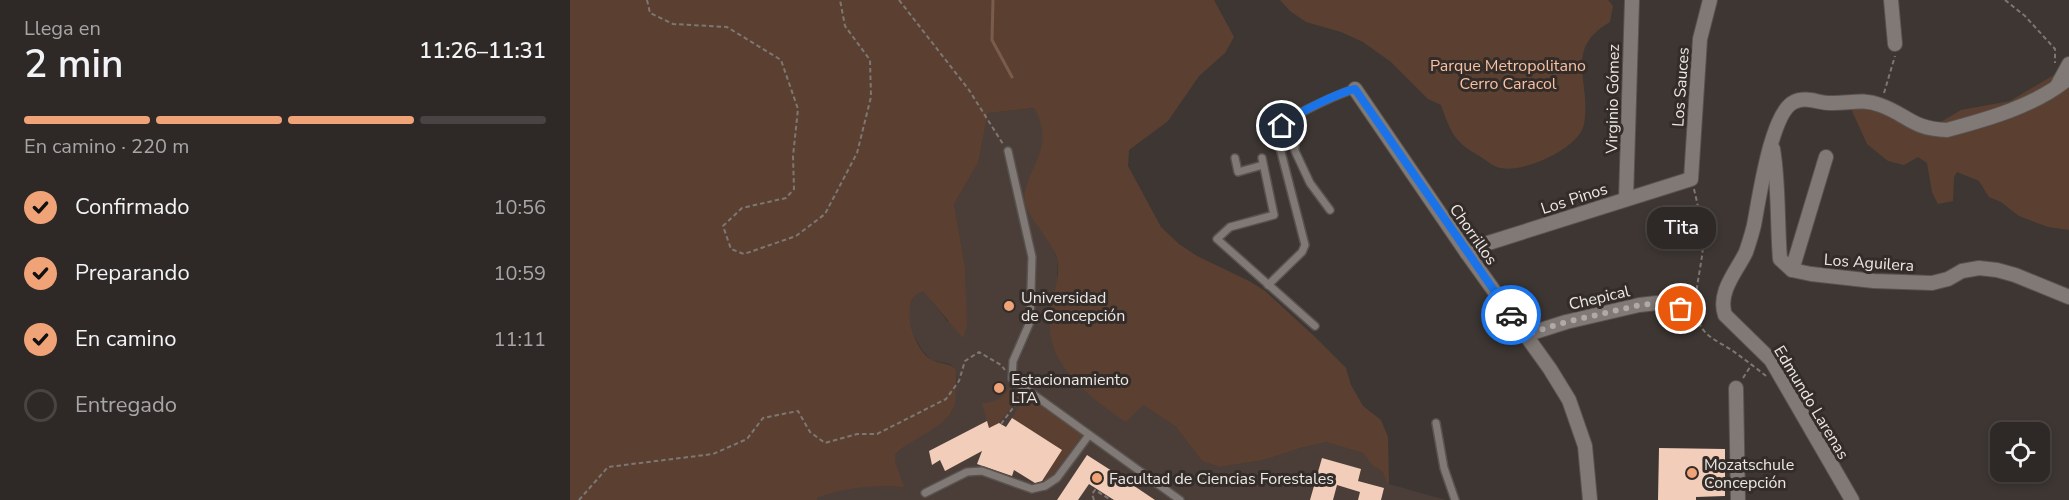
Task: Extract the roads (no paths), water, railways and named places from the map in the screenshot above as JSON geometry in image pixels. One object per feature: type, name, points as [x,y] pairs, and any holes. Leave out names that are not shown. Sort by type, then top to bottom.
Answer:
[{"type":"street","name":"Virginio Gómez","points":[[1626,199],[1632,0]]},
{"type":"street","name":"Los Sauces","points":[[1691,178],[1700,39],[1710,0]]},
{"type":"street","points":[[1891,0],[1895,44]]},
{"type":"street","points":[[2055,90],[2069,64]]},
{"type":"street","name":"Edmundo Larenas","points":[[1852,500],[1771,360],[1725,315],[1723,308],[1727,285],[1746,253],[1772,142],[1784,110],[1801,99],[1829,104],[1856,100],[1878,104],[1916,125],[1947,130],[2024,104],[2055,90],[2069,78]]},
{"type":"street","name":"Chorrillos","points":[[1355,89],[1560,385],[1575,412],[1586,446],[1590,500]]},
{"type":"street","points":[[1772,142],[1778,182],[1780,259],[1792,270],[1826,156]]},
{"type":"street","name":"Los Pinos","points":[[1467,253],[1485,244],[1691,178]]},
{"type":"street","name":"Los Aguilera","points":[[1792,270],[1874,281],[1932,283],[1979,268],[2015,275],[2069,297]]},
{"type":"street","name":"Chepical","points":[[1524,335],[1566,322],[1640,305],[1657,303],[1681,309]]},
{"type":"street","points":[[1736,388],[1738,500]]},
{"type":"lane","points":[[1268,285],[1305,247],[1280,148],[1280,130],[1284,123],[1294,117],[1355,89]]},
{"type":"lane","points":[[1294,117],[1295,151],[1317,193],[1330,210]]},
{"type":"lane","points":[[1008,151],[1032,257],[1030,322],[1013,361],[1012,380],[1180,500]]},
{"type":"lane","points":[[1235,158],[1238,172],[1263,162],[1274,214],[1230,227],[1217,239],[1315,326]]},
{"type":"lane","points":[[1436,423],[1444,468],[1455,500]]},
{"type":"lane","points":[[925,493],[967,472],[982,471],[1032,489],[1045,486],[1057,478],[1089,435]]},
{"type":"waterway","points":[[993,0],[992,40],[1012,77]]},
{"type":"place","name":"Universidad de Concepción","points":[[1009,306]]},
{"type":"place","name":"Tita","points":[[1681,309]]},
{"type":"place","name":"Estacionamiento LTA","points":[[999,388]]},
{"type":"place","name":"Mozatschule Concepción","points":[[1692,473]]},
{"type":"place","name":"Facultad de Ciencias Forestales","points":[[1097,478]]},
{"type":"park label","name":"Parque Metropolitano Cerro Caracol","points":[[1508,74]]}]
